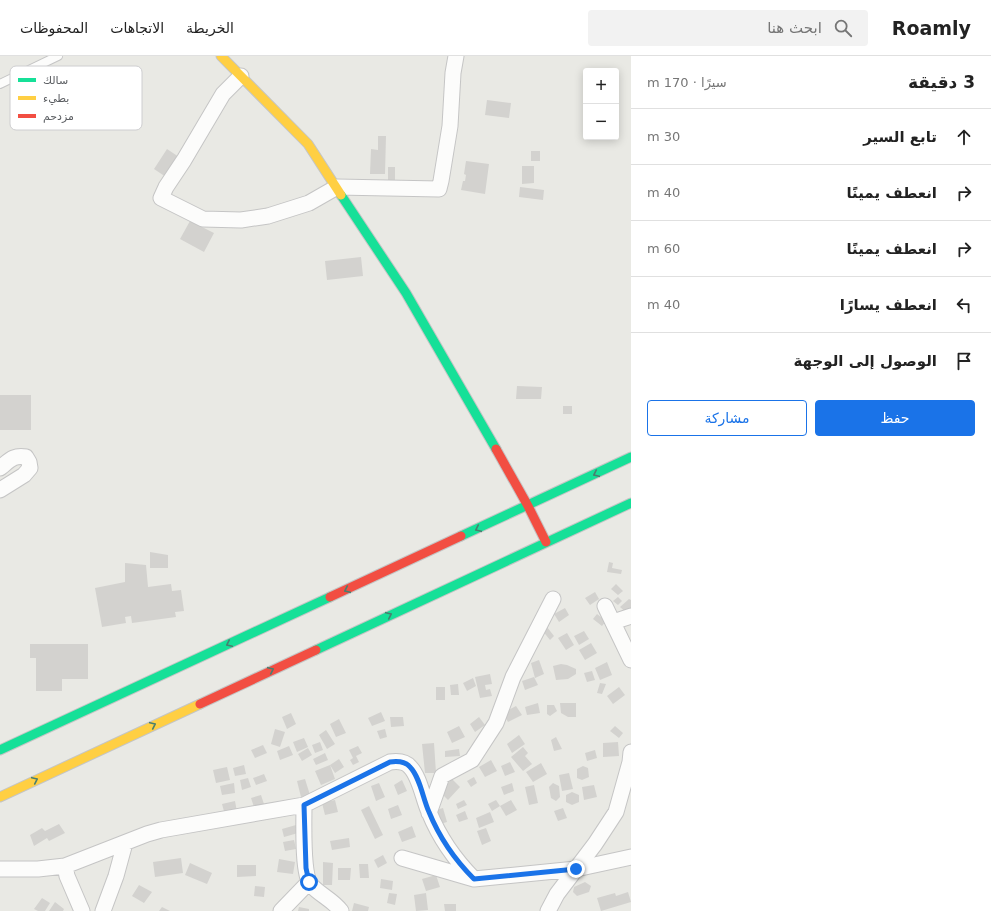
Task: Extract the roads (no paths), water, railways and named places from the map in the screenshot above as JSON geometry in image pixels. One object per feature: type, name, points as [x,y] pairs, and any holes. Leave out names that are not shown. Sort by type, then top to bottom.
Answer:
[{"type":"main road","points":[[221,56],[308,144],[337,187],[406,293],[528,506],[546,542]]},
{"type":"main road","points":[[0,750],[631,457]]},
{"type":"main road","points":[[0,797],[631,503]]},
{"type":"street","points":[[241,76],[223,94],[184,160],[166,187],[161,198],[203,219],[241,220],[268,216],[303,205],[337,187],[439,189],[450,126],[453,73],[456,56]]},
{"type":"street","points":[[0,468],[13,457],[19,456],[26,457],[30,468],[24,474],[0,490]]},
{"type":"street","points":[[429,813],[442,776],[472,760],[496,723],[513,677],[553,599]]},
{"type":"street","points":[[605,606],[631,660]]},
{"type":"street","points":[[613,622],[631,616]]},
{"type":"street","points":[[548,911],[557,894],[616,812],[630,762],[631,752]]},
{"type":"street","points":[[0,869],[38,870],[66,866],[147,834],[161,830],[304,805],[390,762],[397,761],[410,765],[429,813],[446,848],[474,879]]},
{"type":"street","points":[[304,805],[306,868],[309,882],[316,890],[334,903],[341,911]]},
{"type":"street","points":[[103,911],[116,876],[125,843]]},
{"type":"street","points":[[402,858],[474,879],[576,869],[631,857]]},
{"type":"street","points":[[66,866],[67,876],[82,911]]},
{"type":"street","points":[[282,911],[309,882]]},
{"type":"lane","points":[[37,66],[58,56]]},
{"type":"lane","points":[[0,84],[10,79]]}]
